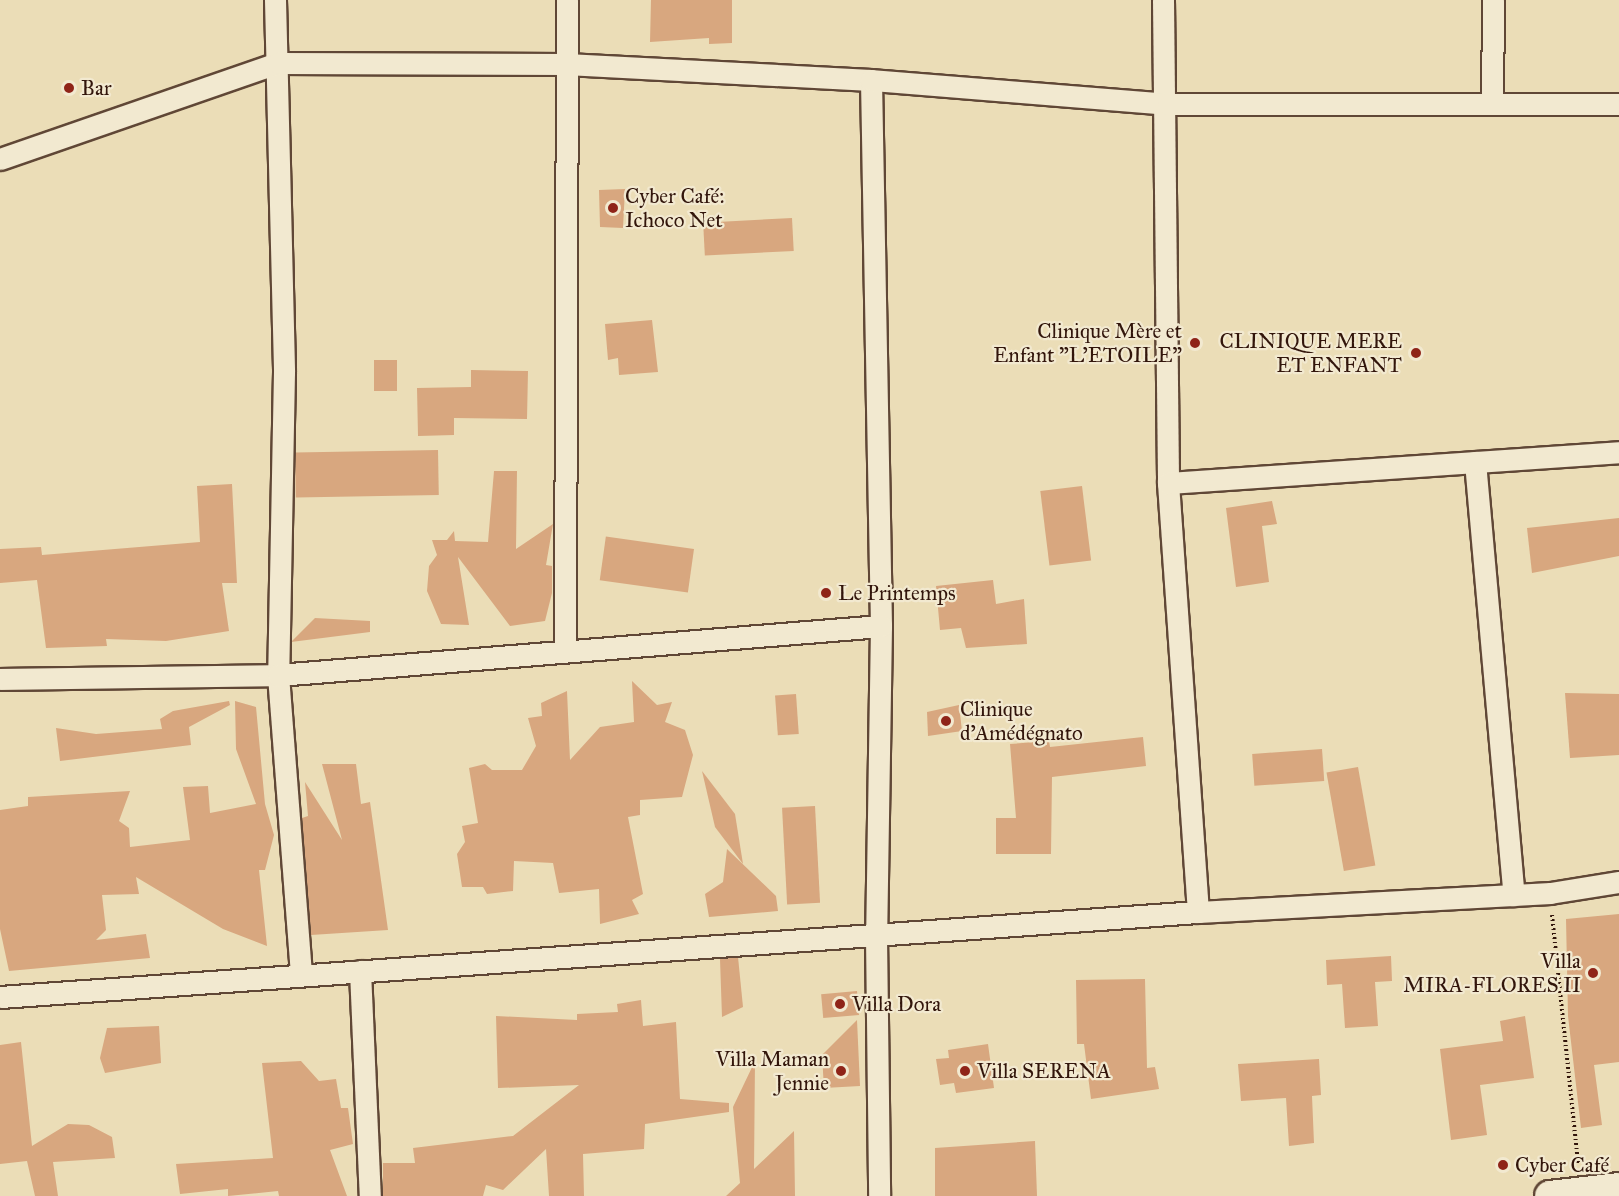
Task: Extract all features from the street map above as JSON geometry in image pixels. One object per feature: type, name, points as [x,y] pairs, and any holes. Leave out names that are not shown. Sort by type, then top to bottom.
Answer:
[{"type":"street","points":[[275,0],[284,372],[278,675],[301,974]]},
{"type":"street","points":[[566,648],[567,0]]},
{"type":"street","points":[[1164,0],[1168,104],[1168,483],[1198,912]]},
{"type":"street","points":[[1492,102],[1493,0]]},
{"type":"street","points":[[0,159],[278,63],[566,64],[871,80],[1168,104],[1492,102],[1619,104]]},
{"type":"street","points":[[871,80],[881,626],[876,936],[879,1196]]},
{"type":"street","points":[[1168,483],[1619,452]]},
{"type":"street","points":[[1475,462],[1514,895]]},
{"type":"street","points":[[0,679],[278,675],[566,648],[881,626]]},
{"type":"street","points":[[0,997],[1198,912],[1550,893],[1619,882]]},
{"type":"street","points":[[360,971],[370,1196]]},
{"type":"street","points":[[1550,1196],[1619,1188]]},
{"type":"path","points":[[1550,893],[1581,1193]]},
{"type":"building","points":[[651,0],[732,0],[732,43],[709,44],[709,38],[650,42]]},
{"type":"building","points":[[625,189],[623,228],[600,227],[599,190]]},
{"type":"building","points":[[792,218],[794,251],[705,256],[703,223]]},
{"type":"building","points":[[652,320],[658,372],[619,375],[618,358],[608,360],[605,324]]},
{"type":"building","points":[[374,360],[397,360],[397,391],[374,391]]},
{"type":"building","points":[[471,370],[528,371],[527,419],[454,418],[454,435],[418,436],[417,388],[471,387]]},
{"type":"building","points":[[438,450],[439,495],[296,497],[295,452]]},
{"type":"building","points":[[494,471],[517,471],[516,549],[553,524],[546,565],[552,566],[552,593],[545,621],[510,626],[458,557],[469,625],[441,624],[427,591],[429,566],[437,555],[432,540],[447,540],[454,531],[455,541],[488,542]]},
{"type":"building","points":[[232,484],[237,583],[222,583],[229,631],[166,641],[106,639],[107,646],[46,648],[37,580],[0,583],[0,549],[41,547],[42,555],[200,542],[197,486]]},
{"type":"building","points":[[1082,486],[1091,560],[1049,566],[1040,491]]},
{"type":"building","points":[[1272,501],[1277,524],[1262,526],[1269,582],[1236,587],[1226,508]]},
{"type":"building","points":[[1619,518],[1619,556],[1532,573],[1527,528]]},
{"type":"building","points":[[606,537],[694,549],[688,593],[600,580]]},
{"type":"building","points":[[993,580],[996,604],[1024,599],[1027,644],[966,648],[961,628],[940,630],[936,586]]},
{"type":"building","points":[[315,618],[370,621],[370,632],[291,642]]},
{"type":"building","points":[[632,681],[657,705],[672,702],[665,722],[685,730],[693,755],[682,797],[640,800],[640,815],[628,817],[643,894],[632,900],[639,914],[600,924],[599,889],[559,893],[553,863],[514,861],[513,891],[487,894],[483,887],[462,887],[457,854],[465,842],[462,826],[478,823],[469,768],[485,764],[492,770],[522,770],[536,746],[528,718],[542,716],[541,703],[567,691],[570,760],[600,727],[634,722]]},
{"type":"building","points":[[1565,693],[1619,694],[1619,755],[1570,758]]},
{"type":"building","points":[[796,694],[799,734],[778,735],[775,695]]},
{"type":"building","points":[[229,701],[230,705],[189,727],[191,745],[60,761],[56,728],[96,734],[162,729],[160,719],[173,711]]},
{"type":"building","points":[[235,701],[256,707],[265,804],[274,835],[265,870],[259,870],[267,946],[223,929],[136,877],[139,894],[102,895],[106,930],[96,940],[146,934],[150,958],[9,971],[0,929],[0,810],[28,806],[28,797],[130,791],[119,821],[129,828],[130,847],[190,840],[183,787],[208,786],[210,813],[256,804],[236,749]]},
{"type":"building","points":[[959,705],[962,731],[928,736],[927,712]]},
{"type":"building","points":[[1143,737],[1146,766],[1052,777],[1051,854],[996,854],[996,818],[1016,818],[1010,744],[1049,741],[1050,747]]},
{"type":"building","points":[[1322,749],[1324,781],[1254,786],[1252,754]]},
{"type":"building","points":[[322,764],[356,764],[361,804],[370,802],[388,930],[311,935],[302,818],[308,816],[305,782],[342,840]]},
{"type":"building","points":[[1358,767],[1375,865],[1344,871],[1326,773]]},
{"type":"building","points":[[702,771],[735,814],[743,864],[715,827]]},
{"type":"building","points":[[815,806],[820,903],[787,905],[782,808]]},
{"type":"building","points":[[727,849],[776,896],[778,911],[709,917],[705,894],[723,882]]},
{"type":"building","name":"Villa MIRA-FLORES II","points":[[1619,914],[1619,1062],[1594,1065],[1602,1125],[1581,1128],[1568,1016],[1566,919]]},
{"type":"building","points":[[1391,956],[1392,981],[1375,982],[1378,1026],[1345,1028],[1342,984],[1327,985],[1326,960]]},
{"type":"building","points":[[738,957],[743,1007],[722,1017],[720,959]]},
{"type":"building","points":[[1145,979],[1147,1068],[1155,1067],[1159,1089],[1091,1099],[1084,1044],[1077,1044],[1076,980]]},
{"type":"building","name":"Villa Dora","points":[[857,991],[859,1015],[823,1018],[821,994]]},
{"type":"building","points":[[641,1000],[643,1026],[676,1022],[680,1099],[729,1103],[729,1112],[645,1124],[644,1149],[583,1154],[584,1196],[549,1196],[546,1149],[503,1190],[486,1185],[483,1196],[383,1196],[383,1163],[415,1163],[413,1148],[513,1136],[579,1085],[498,1088],[496,1016],[577,1020],[577,1014],[618,1012],[617,1004]]},
{"type":"building","points":[[1525,1016],[1534,1078],[1480,1085],[1487,1135],[1451,1140],[1440,1049],[1503,1041],[1500,1021]]},
{"type":"building","name":"Villa Maman Jennie","points":[[857,1020],[860,1086],[824,1088],[822,1055]]},
{"type":"building","points":[[159,1026],[161,1063],[105,1073],[100,1058],[107,1028]]},
{"type":"building","points":[[21,1042],[32,1146],[68,1124],[89,1125],[112,1137],[115,1158],[53,1162],[58,1196],[35,1196],[27,1161],[0,1164],[0,1045]]},
{"type":"building","name":"Villa SERENA","points":[[988,1044],[994,1088],[956,1093],[954,1083],[940,1085],[936,1059],[949,1058],[948,1050]]},
{"type":"building","points":[[1319,1059],[1321,1095],[1312,1096],[1314,1143],[1289,1146],[1286,1098],[1241,1101],[1238,1064]]},
{"type":"building","points":[[301,1061],[319,1081],[336,1079],[341,1108],[348,1108],[353,1144],[330,1150],[347,1196],[279,1196],[278,1191],[228,1196],[228,1189],[180,1194],[176,1164],[273,1158],[262,1063]]},
{"type":"building","points":[[755,1061],[754,1169],[794,1131],[795,1196],[726,1196],[740,1183],[733,1107]]},
{"type":"building","points":[[1035,1141],[1037,1196],[935,1196],[935,1148]]},
{"type":"place","name":"Bar","points":[[69,88]]},
{"type":"place","name":"Cyber Café: Ichoco Net","points":[[613,208]]},
{"type":"place","name":"Clinique Mère et Enfant \"L'ETOILE\"","points":[[1195,343]]},
{"type":"place","name":"CLINIQUE MERE ET ENFANT","points":[[1416,353]]},
{"type":"place","name":"Le Printemps","points":[[826,593]]},
{"type":"place","name":"Clinique d'Amédégnato","points":[[946,721]]},
{"type":"place","name":"Villa MIRA-FLORES II","points":[[1593,973]]},
{"type":"place","name":"Villa Dora","points":[[840,1004]]},
{"type":"place","name":"Villa Maman Jennie","points":[[841,1071]]},
{"type":"place","name":"Villa SERENA","points":[[965,1071]]},
{"type":"place","name":"Cyber Café","points":[[1503,1165]]}]
